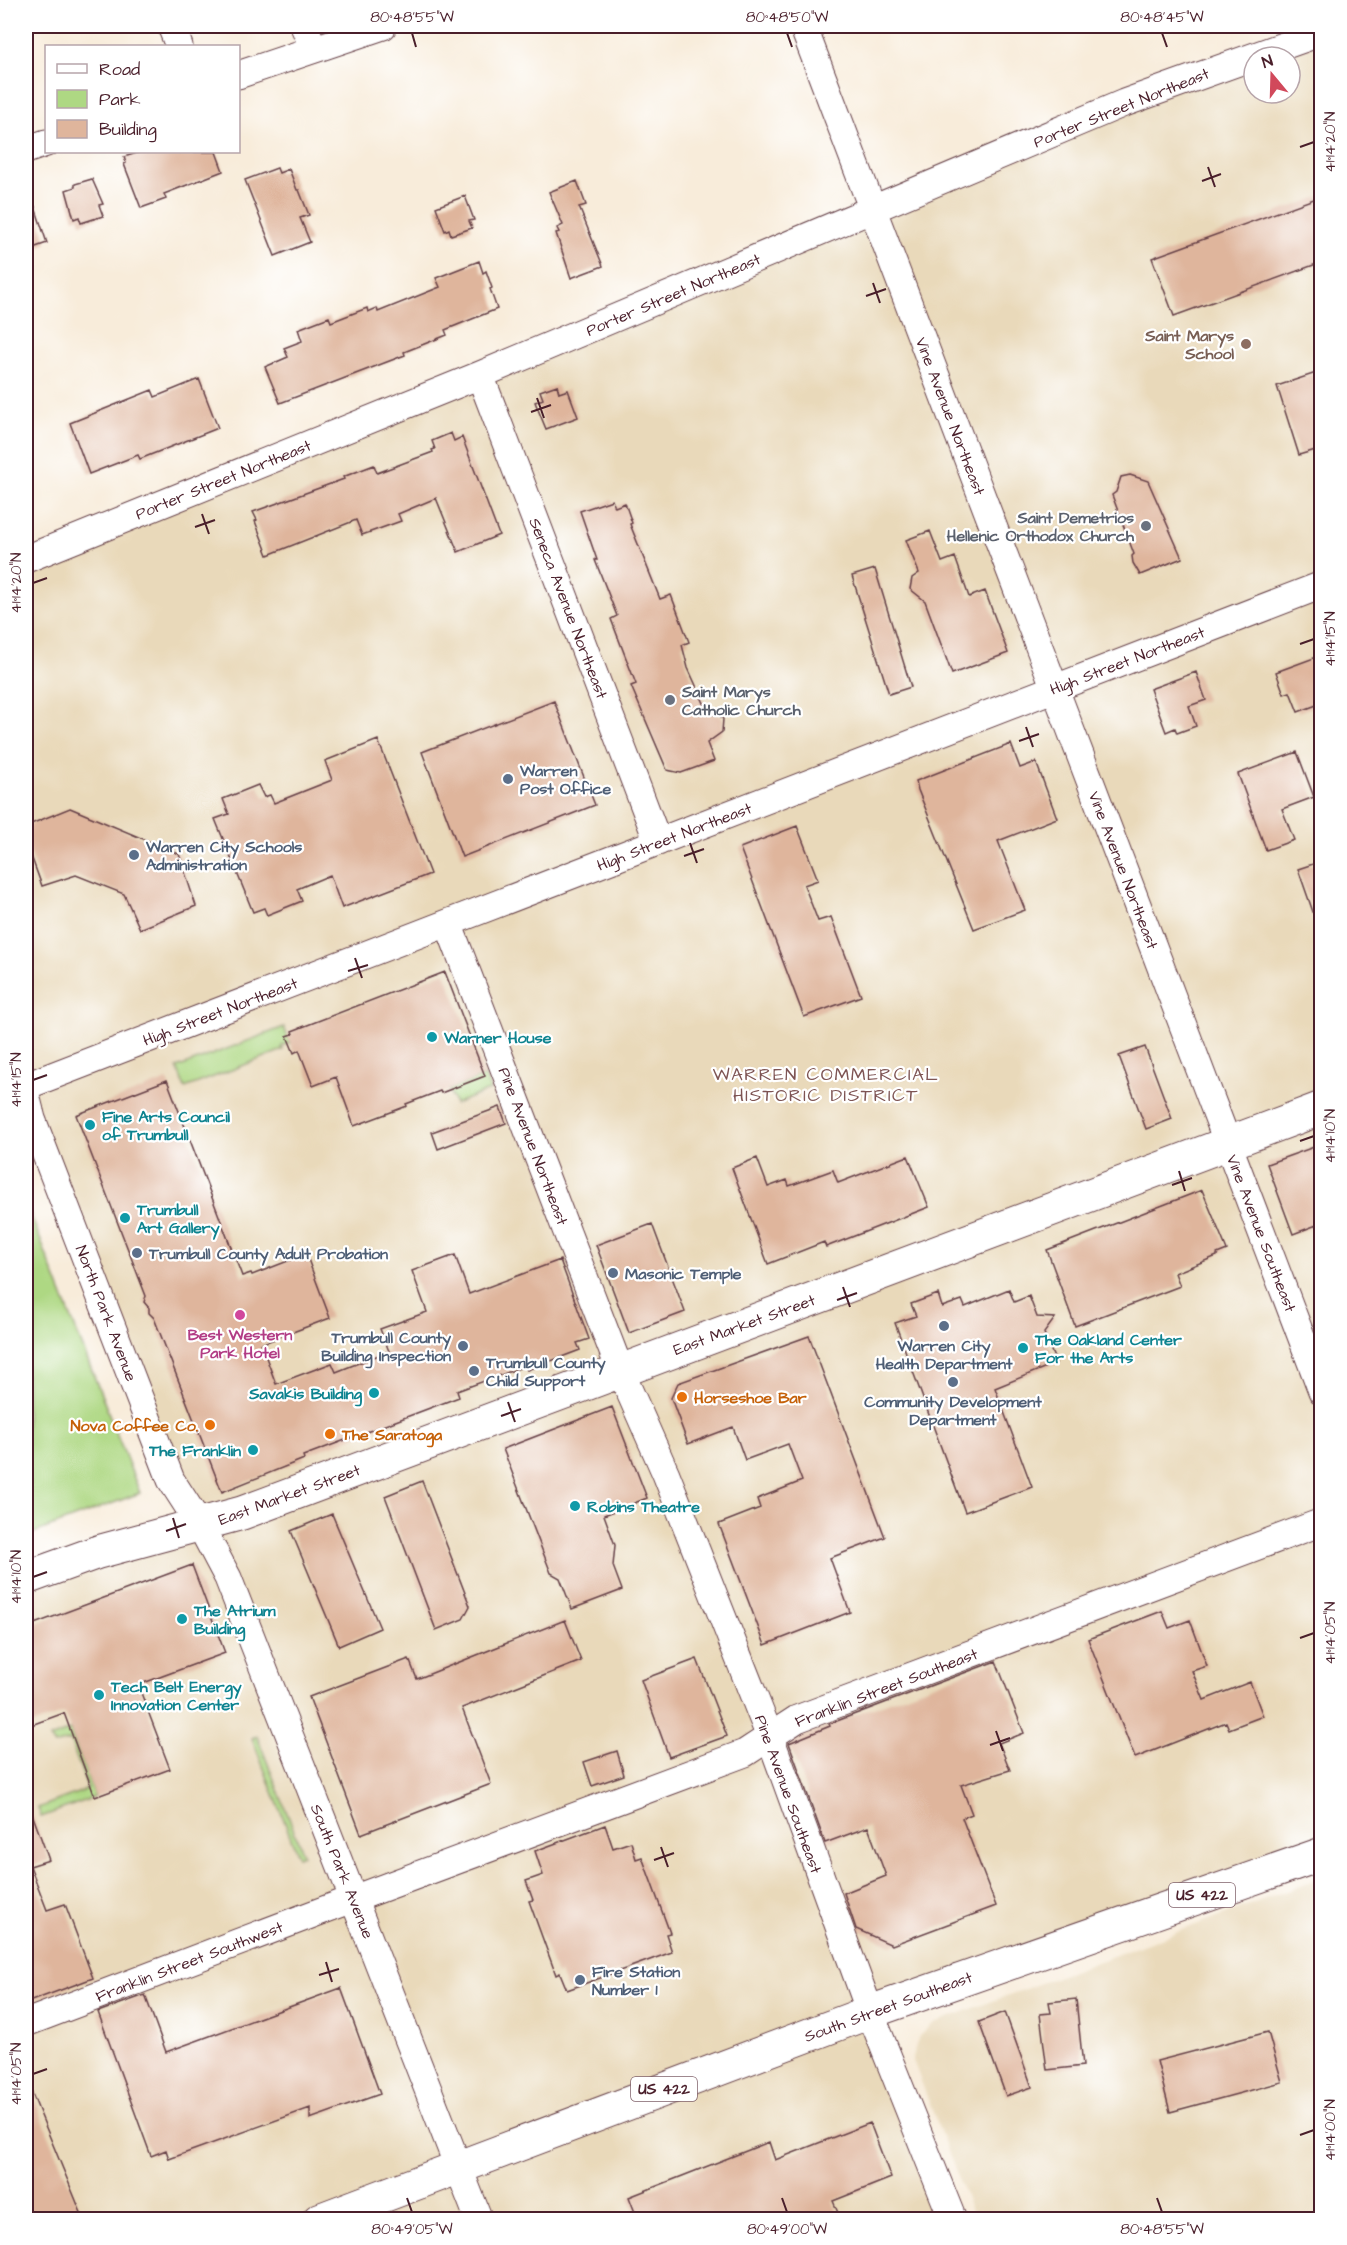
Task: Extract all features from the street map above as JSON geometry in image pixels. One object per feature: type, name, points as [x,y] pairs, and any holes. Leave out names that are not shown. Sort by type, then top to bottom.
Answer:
[{"type":"main road","name":"East Market Street","points":[[26,1578],[98,1552],[242,1513],[1322,1108]]},
{"type":"main road","name":"South Street Southeast","points":[[459,2167],[870,2012],[1322,1854]]},
{"type":"main road","name":"US 422","points":[[319,2220],[459,2167]]},
{"type":"street","points":[[171,26],[179,45]]},
{"type":"street","points":[[240,74],[309,37],[383,26]]},
{"type":"street","name":"Vine Avenue Northeast","points":[[803,26],[1228,1143]]},
{"type":"street","name":"Porter Street Northeast","points":[[26,560],[480,375],[1124,103],[1322,33]]},
{"type":"street","points":[[26,150],[45,142]]},
{"type":"street","name":"Seneca Avenue Northeast","points":[[480,375],[658,842]]},
{"type":"street","name":"High Street Northeast","points":[[26,1086],[1322,585]]},
{"type":"street","name":"Pine Avenue Northeast","points":[[448,923],[620,1370]]},
{"type":"street","name":"North Park Avenue","points":[[26,1095],[32,1119],[171,1480],[200,1525]]},
{"type":"street","name":"Vine Avenue Southeast","points":[[1228,1143],[1322,1391]]},
{"type":"street","name":"Pine Avenue Southeast","points":[[620,1370],[666,1474],[770,1737],[870,2012],[953,2220]]},
{"type":"street","name":"Franklin Street Southeast","points":[[353,1898],[746,1753],[797,1719],[1195,1582],[1322,1522]]},
{"type":"street","name":"South Park Avenue","points":[[200,1525],[228,1578],[479,2220]]},
{"type":"street","name":"Franklin Street Southwest","points":[[26,2023],[353,1898]]},
{"type":"shaded area","points":[[1321,32],[1321,1854],[870,2012],[953,2219],[26,2220],[26,1578],[98,1552],[200,1525],[171,1480],[32,1119],[26,1095],[26,559],[480,375],[1124,103],[1242,60],[1242,105],[1302,105],[1302,45],[1285,45]]},
{"type":"shaded area","points":[[1321,1878],[1321,2219],[974,2219],[912,2058],[919,2036],[934,2023]]},
{"type":"green space","points":[[284,1027],[290,1043],[282,1046],[283,1050],[185,1088],[177,1068]]},
{"type":"green space","points":[[485,1076],[490,1090],[455,1104],[449,1090]]},
{"type":"green space","points":[[26,1203],[140,1493],[26,1536]]},
{"type":"green space","points":[[70,1730],[95,1797],[41,1817],[38,1808],[88,1789],[70,1740],[55,1745],[50,1738]]},
{"type":"green space","points":[[257,1736],[303,1854],[298,1856],[252,1738]]},
{"type":"building","points":[[137,153],[216,153],[223,171],[164,194],[166,199],[141,208],[124,164],[126,163],[124,157]]},
{"type":"building","points":[[277,168],[279,173],[289,169],[297,190],[299,190],[309,215],[300,218],[310,242],[275,256],[245,180]]},
{"type":"building","points":[[92,179],[103,204],[99,205],[103,216],[81,223],[79,217],[74,219],[66,190],[75,187],[75,184]]},
{"type":"building","points":[[577,181],[586,205],[579,207],[603,266],[571,278],[556,233],[559,232],[557,228],[563,225],[549,192]]},
{"type":"building","points":[[26,186],[28,186],[47,243],[30,249],[29,245],[26,246]]},
{"type":"building","points":[[465,196],[474,220],[469,221],[472,228],[451,235],[449,229],[445,231],[436,207]]},
{"type":"building","points":[[1322,196],[1322,262],[1174,316],[1152,258]]},
{"type":"building","points":[[479,261],[483,273],[486,271],[497,309],[445,330],[447,335],[404,352],[405,355],[280,403],[265,367],[288,357],[284,348],[302,341],[298,329],[329,317],[331,322],[367,308],[368,312],[377,308],[378,312],[440,287],[436,278]]},
{"type":"building","points":[[1322,371],[1322,448],[1299,455],[1277,386]]},
{"type":"building","points":[[199,379],[218,428],[140,459],[138,455],[89,474],[70,423],[152,390],[155,397]]},
{"type":"building","points":[[557,385],[559,393],[568,390],[578,417],[546,429],[535,402],[543,399],[540,391]]},
{"type":"building","points":[[451,433],[454,441],[462,437],[499,535],[458,552],[436,498],[398,514],[401,521],[362,535],[356,520],[268,555],[253,512],[344,479],[343,477],[374,465],[377,473],[433,452],[432,450],[435,449],[432,441]]},
{"type":"building","name":"Saint Demetrios Hellenic Orthodox Church","points":[[1130,475],[1148,481],[1182,558],[1140,575],[1133,563],[1134,554],[1112,495],[1116,492],[1121,477]]},
{"type":"building","points":[[612,500],[615,507],[625,503],[632,523],[630,524],[660,599],[671,595],[689,642],[682,645],[688,668],[709,714],[719,715],[723,719],[722,732],[707,743],[714,761],[681,773],[667,770],[631,686],[636,684],[611,619],[617,616],[595,560],[597,560],[580,511]]},
{"type":"building","points":[[930,531],[942,562],[955,557],[969,597],[985,591],[1008,653],[952,674],[925,601],[910,589],[912,578],[919,573],[906,540]]},
{"type":"building","points":[[875,569],[911,687],[889,694],[852,576]]},
{"type":"building","points":[[1322,655],[1322,674],[1317,675],[1322,688],[1322,703],[1298,712],[1290,692],[1284,694],[1276,672]]},
{"type":"building","points":[[1196,672],[1206,700],[1189,706],[1196,726],[1177,733],[1175,728],[1166,732],[1150,689]]},
{"type":"building","name":"Warren Post Office","points":[[554,701],[595,805],[462,857],[422,752]]},
{"type":"building","points":[[378,740],[430,874],[342,908],[330,875],[297,889],[302,901],[267,915],[264,908],[253,912],[215,819],[229,814],[223,799],[258,785],[264,797],[270,795],[274,803],[332,780],[325,761]]},
{"type":"building","points":[[1011,744],[1020,768],[1036,762],[1057,818],[998,841],[1025,910],[974,929],[916,781]]},
{"type":"building","points":[[1297,752],[1314,797],[1282,809],[1294,840],[1266,850],[1238,774]]},
{"type":"building","points":[[70,808],[179,854],[196,906],[140,929],[124,894],[76,875],[42,886],[26,842],[26,826]]},
{"type":"building","points":[[797,826],[818,880],[804,885],[818,921],[831,917],[861,996],[804,1017],[740,848]]},
{"type":"building","points":[[1322,861],[1322,929],[1319,929],[1298,869]]},
{"type":"building","points":[[445,972],[485,1076],[441,1093],[440,1091],[354,1126],[336,1077],[313,1086],[299,1050],[294,1053],[287,1036],[293,1034],[292,1031]]},
{"type":"building","points":[[1145,1047],[1172,1119],[1146,1129],[1119,1056]]},
{"type":"building","points":[[167,1080],[242,1276],[251,1273],[252,1275],[306,1254],[330,1318],[261,1344],[276,1384],[332,1363],[336,1372],[389,1351],[380,1329],[427,1312],[412,1271],[455,1255],[469,1294],[560,1260],[589,1339],[577,1343],[580,1350],[527,1370],[525,1366],[457,1391],[459,1397],[303,1456],[304,1459],[222,1492],[154,1318],[144,1302],[146,1296],[76,1115]]},
{"type":"building","points":[[500,1107],[506,1123],[438,1149],[432,1132]]},
{"type":"building","points":[[1322,1144],[1322,1223],[1293,1234],[1267,1164]]},
{"type":"building","points":[[908,1156],[929,1207],[826,1247],[824,1242],[768,1264],[732,1168],[757,1158],[768,1187],[787,1180],[789,1186],[833,1170],[838,1183]]},
{"type":"building","points":[[1202,1190],[1227,1250],[1175,1273],[1180,1286],[1075,1326],[1047,1250]]},
{"type":"building","points":[[652,1224],[685,1312],[629,1333],[596,1245]]},
{"type":"building","points":[[1009,1289],[1014,1302],[1029,1296],[1037,1317],[1055,1318],[1044,1333],[1056,1363],[995,1388],[1032,1487],[965,1512],[895,1323],[916,1316],[911,1304],[938,1294],[942,1307],[962,1300],[965,1307]]},
{"type":"building","points":[[809,1336],[885,1537],[830,1558],[850,1612],[765,1645],[719,1524],[760,1508],[757,1499],[802,1481],[788,1444],[745,1460],[733,1427],[688,1444],[671,1398],[678,1383]]},
{"type":"building","name":"Robins Theatre","points":[[612,1407],[647,1498],[604,1515],[615,1545],[613,1566],[622,1590],[572,1609],[560,1578],[551,1573],[503,1449]]},
{"type":"building","points":[[422,1481],[470,1606],[463,1619],[436,1630],[385,1496]]},
{"type":"building","points":[[332,1514],[380,1628],[339,1646],[291,1531]]},
{"type":"building","points":[[192,1565],[225,1653],[138,1685],[170,1769],[95,1797],[64,1713],[26,1727],[26,1627]]},
{"type":"building","points":[[1162,1611],[1169,1628],[1190,1620],[1207,1666],[1192,1671],[1204,1700],[1250,1682],[1263,1716],[1229,1729],[1226,1722],[1135,1758],[1088,1639]]},
{"type":"building","points":[[565,1620],[581,1661],[462,1708],[491,1784],[361,1834],[309,1697],[409,1659],[417,1679]]},
{"type":"building","points":[[697,1659],[727,1736],[669,1757],[641,1680]]},
{"type":"building","points":[[996,1661],[1024,1733],[999,1743],[1010,1770],[961,1785],[972,1814],[962,1818],[996,1906],[892,1945],[856,1929],[844,1893],[886,1876],[868,1827],[825,1843],[789,1743],[830,1726],[829,1724]]},
{"type":"building","points":[[617,1751],[624,1775],[592,1786],[584,1762]]},
{"type":"building","points":[[26,1801],[49,1860],[30,1866],[47,1910],[65,1904],[93,1978],[26,2003]]},
{"type":"building","points":[[605,1825],[613,1848],[631,1842],[636,1859],[642,1857],[670,1933],[666,1934],[672,1952],[567,1990],[560,1973],[556,1975],[529,1901],[533,1900],[526,1881],[543,1875],[535,1851]]},
{"type":"building","points":[[341,1988],[380,2094],[310,2119],[310,2108],[169,2159],[166,2150],[151,2156],[98,2012],[145,1995],[166,2052]]},
{"type":"building","points":[[1076,1999],[1083,2066],[1047,2070],[1040,2014],[1051,2013],[1049,2002]]},
{"type":"building","points":[[1005,2012],[1032,2087],[1006,2096],[979,2022]]},
{"type":"building","points":[[1268,2032],[1282,2082],[1170,2112],[1157,2061]]},
{"type":"building","points":[[26,2079],[84,2220],[26,2220]]},
{"type":"building","points":[[870,2123],[891,2178],[833,2201],[841,2220],[638,2220],[629,2197],[769,2142],[775,2160]]},
{"type":"place","name":"Saint Marys School","points":[[1246,344]]},
{"type":"place","name":"Saint Demetrios Hellenic Orthodox Church","points":[[1146,526]]},
{"type":"place","name":"Saint Marys Catholic Church","points":[[670,700]]},
{"type":"place","name":"Warren Post Office","points":[[508,779]]},
{"type":"place","name":"Warren City Schools Administration","points":[[134,855]]},
{"type":"place","name":"Warner House","points":[[432,1037]]},
{"type":"place","name":"Fine Arts Council of Trumbull","points":[[90,1125]]},
{"type":"place","name":"Trumbull Art Gallery","points":[[125,1218]]},
{"type":"place","name":"Trumbull County Adult Probation","points":[[137,1253]]},
{"type":"place","name":"Masonic Temple","points":[[613,1273]]},
{"type":"place","name":"Best Western Park Hotel","points":[[240,1315]]},
{"type":"place","name":"Warren City Health Department","points":[[944,1326]]},
{"type":"place","name":"Trumbull County Building Inspection","points":[[463,1346]]},
{"type":"place","name":"The Oakland Center For the Arts","points":[[1023,1348]]},
{"type":"place","name":"Trumbull County Child Support","points":[[474,1371]]},
{"type":"place","name":"Community Development Department","points":[[953,1382]]},
{"type":"place","name":"Savakis Building","points":[[374,1393]]},
{"type":"place","name":"Horseshoe Bar","points":[[682,1397]]},
{"type":"place","name":"Nova Coffee Co.","points":[[210,1425]]},
{"type":"place","name":"The Saratoga","points":[[330,1434]]},
{"type":"place","name":"The Franklin","points":[[253,1450]]},
{"type":"place","name":"Robins Theatre","points":[[575,1506]]},
{"type":"place","name":"The Atrium Building","points":[[182,1619]]},
{"type":"place","name":"Tech Belt Energy Innovation Center","points":[[99,1695]]},
{"type":"place","name":"Fire Station Number 1","points":[[580,1980]]},
{"type":"district","name":"WARREN COMMERCIAL HISTORIC DISTRICT","points":[[826,1084]]}]
